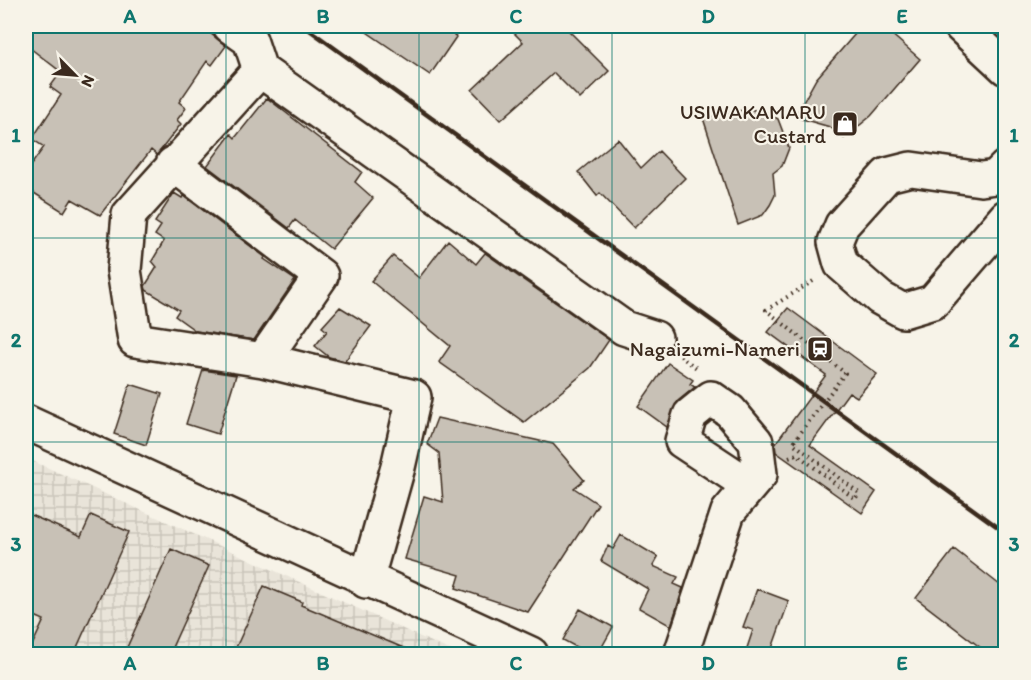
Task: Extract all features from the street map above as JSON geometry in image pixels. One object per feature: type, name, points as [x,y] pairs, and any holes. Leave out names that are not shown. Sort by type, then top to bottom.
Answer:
[{"type":"street","points":[[230,26],[250,40],[260,70],[624,328],[655,338]]},
{"type":"street","points":[[961,26],[1005,68]]},
{"type":"street","points":[[260,70],[129,215],[124,270],[135,340],[263,360],[414,397],[398,467],[366,580]]},
{"type":"street","points":[[173,164],[321,276],[263,360]]},
{"type":"street","points":[[1005,167],[996,177],[981,179],[911,169],[887,175],[842,225],[835,242],[841,264],[880,298],[903,311],[933,302],[1005,217]]},
{"type":"street","points":[[26,422],[531,654]]},
{"type":"street","points":[[681,654],[728,512],[750,486]]},
{"type":"path","points":[[811,464],[855,499],[859,493],[794,443],[846,373],[766,310],[841,264]]},
{"type":"shaded area","points":[[26,458],[458,654],[26,654]]},
{"type":"building","points":[[26,26],[201,26],[226,46],[212,65],[207,61],[179,102],[186,108],[177,120],[181,124],[157,155],[151,150],[100,215],[72,199],[64,212],[26,188],[26,172],[44,147],[32,139],[61,95],[50,87],[61,72],[26,45]]},
{"type":"building","points":[[358,26],[445,26],[456,37],[430,75]]},
{"type":"building","points":[[507,26],[564,26],[609,71],[580,99],[554,73],[501,120],[472,90],[523,42]]},
{"type":"building","points":[[862,26],[882,26],[920,59],[871,116],[844,138],[830,127],[795,117],[816,79]]},
{"type":"building","points":[[267,98],[362,172],[355,182],[373,198],[331,249],[295,220],[289,228],[207,166],[231,134],[235,138]]},
{"type":"building","points":[[748,109],[766,112],[778,119],[789,148],[782,166],[773,173],[775,195],[770,205],[763,215],[738,225],[703,118]]},
{"type":"building","points":[[618,139],[641,168],[659,151],[685,178],[634,228],[600,193],[597,196],[578,172]]},
{"type":"building","points":[[174,193],[182,198],[184,196],[265,257],[264,259],[295,280],[254,340],[196,331],[175,316],[179,310],[146,290],[145,286],[157,267],[152,261],[164,241],[155,235],[161,226],[155,222]]},
{"type":"building","points":[[448,240],[476,264],[485,253],[609,340],[590,368],[524,422],[439,362],[450,346],[371,281],[393,256],[419,278]]},
{"type":"building","points":[[340,307],[371,326],[345,361],[329,357],[315,346],[327,331],[322,327]]},
{"type":"building","points":[[788,308],[877,374],[857,397],[849,392],[810,445],[876,492],[862,513],[776,452],[775,444],[826,375],[768,332]]},
{"type":"building","points":[[668,363],[693,380],[690,384],[695,387],[678,401],[667,427],[638,406]]},
{"type":"building","points":[[203,370],[236,375],[218,434],[186,424]]},
{"type":"building","points":[[130,384],[162,394],[146,445],[114,434]]},
{"type":"building","points":[[437,418],[553,444],[584,480],[574,488],[598,504],[528,612],[456,588],[460,575],[405,559],[424,496],[443,502],[439,453],[427,444]]},
{"type":"building","points":[[26,513],[81,537],[91,515],[129,532],[74,654],[28,654],[44,620],[26,612]]},
{"type":"building","points":[[621,535],[658,557],[653,566],[678,577],[674,584],[683,588],[671,626],[639,608],[648,589],[601,561],[608,546],[613,549]]},
{"type":"building","points":[[171,549],[209,566],[169,654],[124,654]]},
{"type":"building","points":[[954,549],[1005,589],[1005,654],[989,654],[916,598]]},
{"type":"building","points":[[264,586],[302,602],[301,605],[418,654],[233,654]]},
{"type":"building","points":[[757,589],[789,601],[770,654],[745,654],[753,630],[743,627]]},
{"type":"building","points":[[580,609],[613,627],[598,654],[589,654],[563,640]]},
{"type":"railway","points":[[304,26],[1006,533]]},
{"type":"place","name":"USIWAKAMARU Custard","points":[[845,124]]},
{"type":"place","name":"Nagaizumi-Nameri","points":[[820,349]]}]
